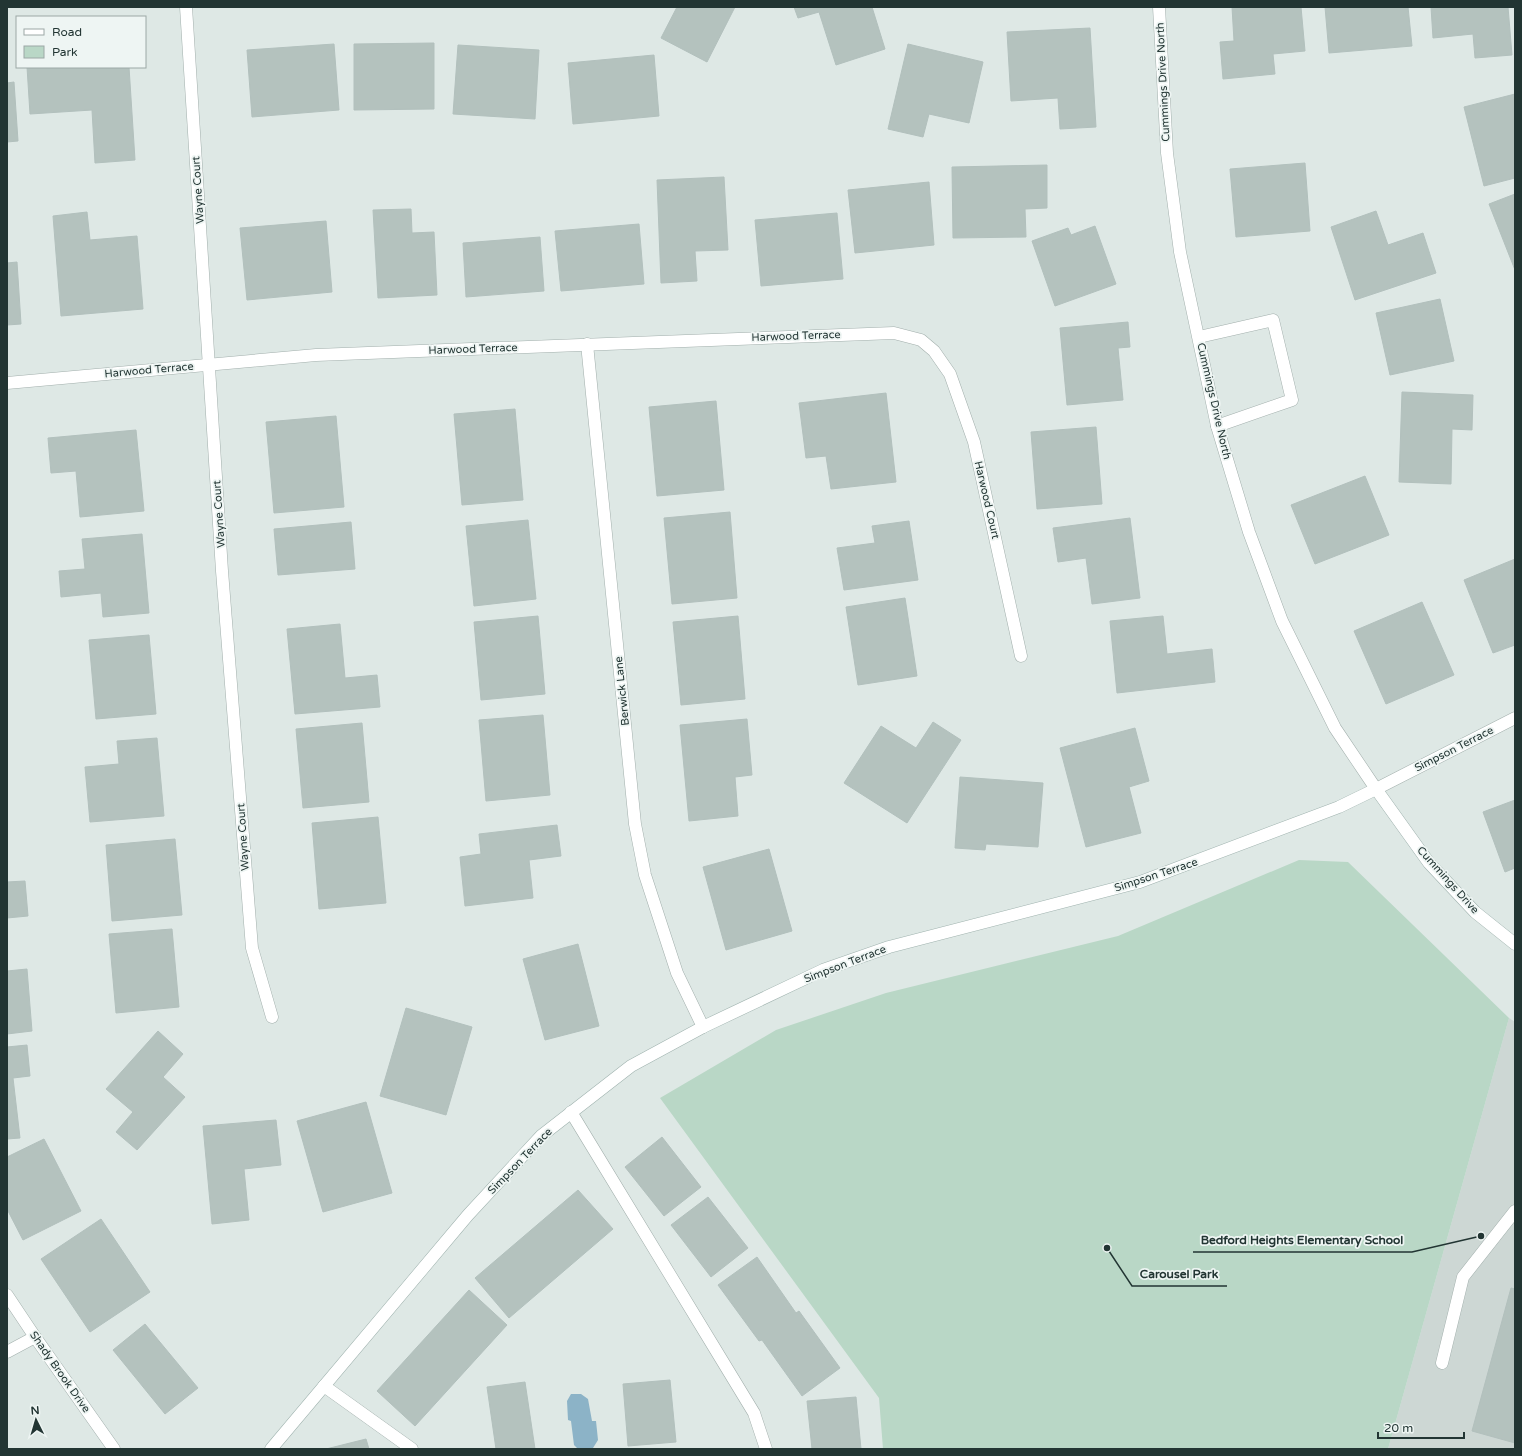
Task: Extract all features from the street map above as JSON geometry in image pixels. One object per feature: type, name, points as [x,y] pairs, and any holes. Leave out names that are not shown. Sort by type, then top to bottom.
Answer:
[{"type":"street","name":"Wayne Court","points":[[186,7],[222,571],[252,948],[272,1017]]},
{"type":"street","name":"Cummings Drive North","points":[[1159,7],[1167,153],[1180,252],[1217,426],[1249,532],[1282,621],[1335,728],[1376,789]]},
{"type":"street","points":[[1199,337],[1274,320],[1292,400],[1217,426]]},
{"type":"street","name":"Harwood Terrace","points":[[7,383],[316,355],[894,333],[921,340],[934,351]]},
{"type":"street","name":"Berwick Lane","points":[[586,344],[635,824],[645,875],[677,973],[703,1027]]},
{"type":"street","name":"Harwood Court","points":[[934,351],[950,374],[974,442],[1021,656]]},
{"type":"street","name":"Simpson Terrace","points":[[271,1449],[474,1209],[541,1136],[631,1066],[703,1027],[823,970],[889,947],[1140,882],[1339,807],[1515,718]]},
{"type":"street","name":"Cummings Drive","points":[[1376,789],[1429,863],[1475,912],[1515,944]]},
{"type":"street","points":[[571,1112],[754,1413],[766,1449]]},
{"type":"street","points":[[1442,1364],[1463,1277],[1515,1211]]},
{"type":"street","name":"Shady Brook Drive","points":[[7,1295],[114,1449]]},
{"type":"street","points":[[7,1352],[35,1337]]},
{"type":"street","points":[[324,1386],[412,1449]]},
{"type":"shaded area","points":[[1509,1018],[1515,1022],[1515,1449],[1388,1449]]},
{"type":"green space","points":[[1299,860],[1348,862],[1509,1018],[1388,1449],[883,1449],[879,1398],[660,1098],[776,1030],[886,993],[1118,936]]},
{"type":"water","points":[[571,1394],[581,1394],[588,1399],[592,1421],[596,1421],[598,1440],[593,1448],[578,1449],[574,1445],[571,1421],[568,1420],[567,1401]]},
{"type":"building","points":[[677,7],[735,7],[707,62],[661,38]]},
{"type":"building","points":[[794,7],[872,7],[885,49],[836,65],[819,12],[798,18]]},
{"type":"building","points":[[1232,7],[1301,7],[1305,51],[1273,54],[1275,74],[1223,79],[1220,42],[1234,41]]},
{"type":"building","points":[[1325,7],[1408,7],[1412,46],[1329,53]]},
{"type":"building","points":[[1431,7],[1508,7],[1512,55],[1475,58],[1473,34],[1433,38]]},
{"type":"building","points":[[1090,28],[1096,127],[1060,129],[1058,98],[1011,101],[1007,32]]},
{"type":"building","points":[[434,43],[434,109],[354,110],[354,44]]},
{"type":"building","points":[[334,44],[339,110],[252,117],[247,50]]},
{"type":"building","points":[[908,44],[983,62],[969,123],[929,114],[923,137],[888,129]]},
{"type":"building","points":[[458,45],[539,50],[535,119],[453,114]]},
{"type":"building","points":[[654,55],[659,116],[573,124],[568,63]]},
{"type":"building","points":[[27,68],[129,68],[135,160],[95,163],[92,110],[30,114]]},
{"type":"building","points":[[14,82],[18,141],[7,142],[7,83]]},
{"type":"building","points":[[1515,94],[1515,178],[1484,186],[1464,107]]},
{"type":"building","points":[[1305,163],[1310,231],[1236,237],[1230,169]]},
{"type":"building","points":[[1047,165],[1047,208],[1025,209],[1026,237],[953,238],[952,167]]},
{"type":"building","points":[[724,177],[728,250],[695,251],[697,281],[661,283],[657,180]]},
{"type":"building","points":[[929,182],[934,245],[855,253],[848,190]]},
{"type":"building","points":[[1515,194],[1515,270],[1489,204]]},
{"type":"building","points":[[411,209],[412,233],[434,232],[437,295],[378,298],[373,210]]},
{"type":"building","points":[[1376,211],[1388,245],[1423,233],[1436,273],[1355,300],[1331,227]]},
{"type":"building","points":[[87,212],[90,240],[137,236],[143,309],[61,316],[53,216]]},
{"type":"building","points":[[837,213],[843,279],[761,286],[755,220]]},
{"type":"building","points":[[326,221],[332,292],[247,300],[240,228]]},
{"type":"building","points":[[639,224],[644,284],[561,291],[555,231]]},
{"type":"building","points":[[1095,226],[1116,284],[1055,306],[1032,241],[1068,228],[1071,235]]},
{"type":"building","points":[[540,237],[544,291],[466,297],[463,243]]},
{"type":"building","points":[[17,262],[21,324],[7,325],[7,263]]},
{"type":"building","points":[[1440,299],[1454,361],[1390,375],[1376,313]]},
{"type":"building","points":[[1128,322],[1130,347],[1118,348],[1123,400],[1067,405],[1060,328]]},
{"type":"building","points":[[1402,392],[1473,395],[1472,430],[1452,429],[1451,484],[1399,482]]},
{"type":"building","points":[[886,393],[896,482],[831,489],[826,456],[806,458],[799,403]]},
{"type":"building","points":[[716,401],[724,490],[657,496],[649,407]]},
{"type":"building","points":[[515,409],[523,500],[462,505],[454,414]]},
{"type":"building","points":[[336,416],[344,507],[274,513],[266,422]]},
{"type":"building","points":[[1096,427],[1102,504],[1037,509],[1031,432]]},
{"type":"building","points":[[136,430],[144,511],[80,517],[76,471],[51,473],[48,438]]},
{"type":"building","points":[[1365,476],[1389,535],[1315,564],[1291,505]]},
{"type":"building","points":[[730,512],[737,598],[672,604],[664,518]]},
{"type":"building","points":[[1130,518],[1140,598],[1092,604],[1086,558],[1058,562],[1053,528]]},
{"type":"building","points":[[528,520],[536,599],[474,606],[466,526]]},
{"type":"building","points":[[909,521],[918,580],[844,590],[837,548],[875,543],[872,526]]},
{"type":"building","points":[[351,522],[355,569],[278,575],[274,529]]},
{"type":"building","points":[[142,534],[149,613],[103,617],[101,593],[61,597],[59,571],[85,569],[82,539]]},
{"type":"building","points":[[1515,559],[1515,645],[1493,653],[1464,580]]},
{"type":"building","points":[[905,598],[917,676],[858,685],[846,607]]},
{"type":"building","points":[[1422,602],[1454,675],[1386,704],[1354,631]]},
{"type":"building","points":[[538,616],[545,694],[481,700],[474,622]]},
{"type":"building","points":[[738,616],[745,699],[681,705],[673,622]]},
{"type":"building","points":[[1163,616],[1167,654],[1212,649],[1215,682],[1117,693],[1110,621]]},
{"type":"building","points":[[340,624],[345,678],[377,675],[380,707],[295,714],[287,629]]},
{"type":"building","points":[[149,635],[156,714],[96,719],[89,640]]},
{"type":"building","points":[[543,715],[550,795],[486,801],[479,720]]},
{"type":"building","points":[[747,719],[752,775],[735,777],[738,816],[689,821],[680,725]]},
{"type":"building","points":[[933,722],[961,740],[907,823],[844,783],[881,726],[916,748]]},
{"type":"building","points":[[362,723],[369,802],[303,808],[296,729]]},
{"type":"building","points":[[1135,728],[1149,781],[1129,787],[1141,833],[1086,847],[1060,748]]},
{"type":"building","points":[[157,738],[164,816],[90,822],[85,767],[119,764],[117,741]]},
{"type":"building","points":[[960,777],[1043,783],[1038,847],[986,844],[985,850],[955,848]]},
{"type":"building","points":[[1515,800],[1515,868],[1505,872],[1483,812]]},
{"type":"building","points":[[378,817],[386,903],[319,909],[312,823]]},
{"type":"building","points":[[557,825],[561,856],[529,860],[533,898],[465,906],[460,857],[481,854],[479,834]]},
{"type":"building","points":[[175,839],[182,915],[112,921],[106,845]]},
{"type":"building","points":[[769,849],[792,931],[726,950],[703,867]]},
{"type":"building","points":[[25,881],[28,916],[7,918],[7,882]]},
{"type":"building","points":[[172,929],[179,1007],[116,1013],[109,934]]},
{"type":"building","points":[[578,944],[599,1026],[545,1040],[523,959]]},
{"type":"building","points":[[27,969],[32,1031],[7,1034],[7,971]]},
{"type":"building","points":[[406,1008],[472,1027],[446,1115],[380,1096]]},
{"type":"building","points":[[158,1031],[183,1054],[163,1077],[185,1097],[137,1150],[116,1132],[133,1112],[106,1089]]},
{"type":"building","points":[[27,1045],[30,1076],[13,1078],[20,1138],[7,1139],[7,1047]]},
{"type":"building","points":[[366,1102],[392,1193],[323,1212],[297,1121]]},
{"type":"building","points":[[276,1120],[281,1165],[244,1169],[249,1220],[212,1224],[203,1126]]},
{"type":"building","points":[[662,1137],[701,1187],[664,1216],[625,1167]]},
{"type":"building","points":[[44,1139],[81,1211],[23,1240],[7,1209],[7,1157]]},
{"type":"building","points":[[578,1190],[613,1229],[509,1318],[475,1278]]},
{"type":"building","points":[[708,1197],[748,1248],[711,1277],[671,1225]]},
{"type":"building","points":[[101,1219],[150,1292],[90,1332],[41,1259]]},
{"type":"building","points":[[757,1257],[796,1313],[799,1311],[840,1368],[802,1396],[762,1340],[759,1341],[718,1285]]},
{"type":"building","points":[[1511,1288],[1515,1289],[1515,1443],[1472,1431]]},
{"type":"building","points":[[469,1290],[507,1325],[415,1426],[377,1391]]},
{"type":"building","points":[[145,1324],[198,1388],[165,1414],[113,1350]]},
{"type":"building","points":[[670,1380],[676,1442],[628,1446],[623,1384]]},
{"type":"building","points":[[525,1382],[535,1449],[496,1449],[487,1387]]},
{"type":"building","points":[[856,1397],[861,1449],[812,1449],[807,1401]]},
{"type":"building","points":[[366,1439],[369,1449],[326,1449]]},
{"type":"place","name":"Bedford Heights Elementary School","points":[[1481,1236]]},
{"type":"place","name":"Carousel Park","points":[[1107,1248]]}]
